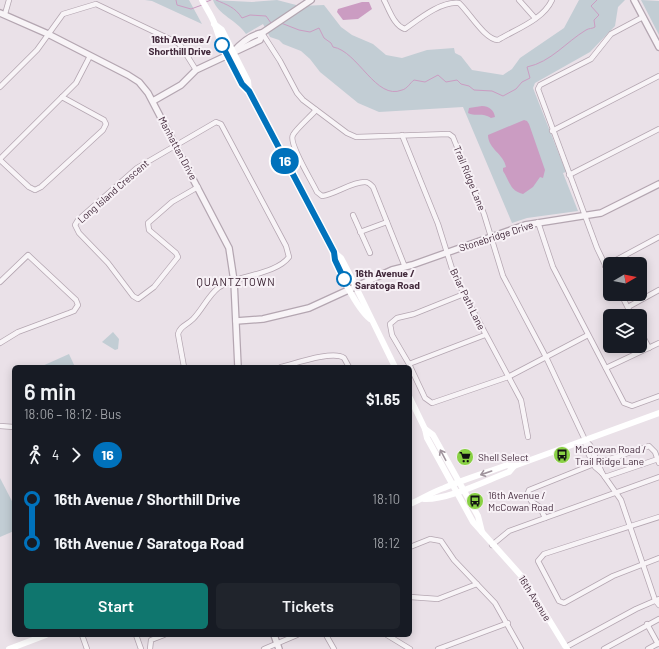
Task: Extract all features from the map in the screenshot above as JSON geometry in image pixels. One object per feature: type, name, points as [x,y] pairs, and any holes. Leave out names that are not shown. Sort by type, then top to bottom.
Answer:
[{"type":"main road","points":[[202,0],[214,24],[216,34],[226,55],[242,84],[249,91],[334,252],[335,260],[353,287],[363,313],[370,319],[394,365]]},
{"type":"main road","points":[[214,24],[222,30],[248,81],[249,91]]},
{"type":"main road","name":"16th Avenue","points":[[412,402],[426,429],[427,438],[472,522],[524,579],[567,648]]},
{"type":"main road","points":[[412,503],[424,499],[436,499],[462,490],[508,472],[514,466],[659,413]]},
{"type":"main road","name":"16th Avenue","points":[[426,429],[433,435],[458,483],[478,516],[482,533]]},
{"type":"main road","points":[[424,499],[432,492],[451,485],[507,465],[514,466]]},
{"type":"main road","points":[[9,649],[41,637]]},
{"type":"street","points":[[2,13],[9,0]]},
{"type":"street","points":[[153,101],[181,85],[196,70],[260,40],[262,33],[311,0]]},
{"type":"street","points":[[384,0],[400,28],[405,29],[449,3],[459,3],[487,35],[495,40],[498,40],[545,11],[552,0]]},
{"type":"street","points":[[518,0],[535,18]]},
{"type":"street","points":[[634,0],[659,46]]},
{"type":"street","points":[[0,86],[37,50],[63,14],[96,4],[178,43],[182,46],[196,70]]},
{"type":"street","name":"Manhattan Drive","points":[[2,13],[48,34],[133,78],[144,87],[153,101],[229,248],[234,281],[238,365]]},
{"type":"street","points":[[603,261],[538,94],[538,87],[591,59],[611,34],[643,17]]},
{"type":"street","name":"Trail Ridge Lane","points":[[262,33],[297,93],[303,100],[347,133],[356,137],[449,134],[453,137],[482,209],[503,276],[546,357],[585,440],[586,449],[596,464],[599,472],[604,475],[621,500],[657,599]]},
{"type":"street","points":[[62,96],[104,120],[106,124],[104,130],[41,187],[35,190],[29,187],[0,159],[62,96],[78,80],[90,56]]},
{"type":"street","points":[[552,131],[659,76]]},
{"type":"street","points":[[316,110],[294,132],[291,139],[294,148],[317,192],[322,196],[328,196],[366,182],[373,187],[405,267]]},
{"type":"street","points":[[176,145],[212,123],[218,122],[221,124],[288,251],[289,257],[284,263],[218,287],[193,319],[180,329],[178,334],[184,365]]},
{"type":"street","points":[[570,175],[659,129]]},
{"type":"street","name":"Briar Path Lane","points":[[402,135],[436,219],[454,275],[523,405],[528,437]]},
{"type":"street","name":"Long Island Crescent","points":[[176,145],[137,168],[76,223],[79,233],[108,263],[135,298],[142,297],[151,290],[178,257],[176,253],[149,230],[148,223],[172,202],[198,187]]},
{"type":"street","name":"Stonebridge Drive","points":[[236,321],[263,319],[309,308],[386,272],[405,267],[525,224],[604,212],[659,184]]},
{"type":"street","points":[[353,215],[370,253]]},
{"type":"street","points":[[360,232],[387,222]]},
{"type":"street","points":[[538,222],[553,267],[588,335],[627,405],[632,406],[659,396]]},
{"type":"street","points":[[622,257],[659,237]]},
{"type":"street","points":[[0,282],[28,255],[76,300],[78,305],[74,311],[18,332],[0,343]]},
{"type":"street","points":[[624,301],[628,307],[659,290]]},
{"type":"street","points":[[464,294],[391,322],[390,328],[392,335],[409,364],[485,335]]},
{"type":"street","points":[[412,370],[425,398],[427,401],[432,403],[508,377],[588,335]]},
{"type":"street","points":[[606,368],[659,343]]},
{"type":"street","points":[[647,344],[649,348]]},
{"type":"street","points":[[289,365],[308,360],[336,356],[344,358],[347,365]]},
{"type":"street","points":[[0,426],[12,428]]},
{"type":"street","points":[[545,518],[540,507],[531,501],[528,493],[529,490],[648,446],[655,452],[658,461],[604,475]]},
{"type":"street","points":[[492,545],[509,531],[615,491],[659,477]]},
{"type":"street","points":[[659,517],[544,554],[538,561],[558,602],[564,603],[613,576],[659,558]]},
{"type":"street","points":[[412,546],[430,538],[438,539],[454,560],[495,603],[508,623],[521,649]]},
{"type":"street","points":[[412,597],[438,599],[477,584]]},
{"type":"street","points":[[567,648],[657,599],[659,605]]},
{"type":"street","points":[[604,649],[611,647],[647,624],[659,619]]},
{"type":"street","points":[[438,649],[508,623]]},
{"type":"street","points":[[647,624],[658,644],[648,649]]},
{"type":"street","points":[[83,637],[87,649]]},
{"type":"street","points":[[137,637],[141,649]]},
{"type":"street","points":[[150,649],[151,640],[159,637]]},
{"type":"street","points":[[275,637],[278,647]]},
{"type":"street","points":[[264,649],[278,647],[294,637]]},
{"type":"street","points":[[327,637],[334,649]]},
{"type":"street","points":[[390,637],[410,649]]},
{"type":"shaded area","points":[[145,0],[189,0],[202,24],[152,1]]},
{"type":"shaded area","points":[[213,0],[252,2],[277,0],[300,6],[324,5],[341,27],[352,35],[373,44],[386,55],[402,58],[427,50],[454,48],[455,53],[461,56],[472,70],[503,75],[512,69],[520,58],[564,28],[579,0],[625,0],[618,7],[615,26],[590,52],[535,83],[533,88],[566,172],[563,173],[578,211],[527,218],[512,223],[463,107],[379,112],[358,103],[320,72],[310,59],[301,51],[270,37],[263,24],[246,34],[238,25],[219,10]]},
{"type":"shaded area","points":[[641,0],[659,1],[659,35]]},
{"type":"shaded area","points":[[362,2],[369,2],[372,9],[358,19],[343,20],[337,12],[338,9]]},
{"type":"shaded area","points":[[482,106],[491,109],[494,112],[495,117],[491,118],[485,115],[474,115],[468,113],[469,108]]},
{"type":"shaded area","points":[[524,120],[529,124],[545,170],[543,178],[540,177],[533,187],[523,194],[515,191],[511,186],[503,171],[503,168],[506,167],[505,162],[493,148],[488,135]]},
{"type":"shaded area","points":[[113,332],[119,339],[118,349],[115,350],[102,342]]},
{"type":"shaded area","points":[[69,354],[74,365],[44,365]]},
{"type":"shaded area","points":[[0,478],[12,501],[12,532],[0,537]]},
{"type":"waterway","points":[[176,0],[177,5],[191,9],[202,5]]},
{"type":"waterway","points":[[206,2],[211,0]]},
{"type":"waterway","points":[[216,0],[234,9],[242,18],[250,15],[266,16],[271,23]]},
{"type":"waterway","points":[[281,23],[299,30],[310,32],[319,28],[324,38],[331,43],[333,47],[342,50],[351,57],[375,82],[384,88],[393,91],[404,89],[414,80],[425,82],[438,75],[446,82],[457,80],[461,84],[469,86],[474,90],[492,91],[503,96],[516,89],[522,82],[530,78],[527,67],[544,61],[586,30],[595,27],[594,20],[599,15],[591,6],[597,0]]},
{"type":"bus line","name":"16","points":[[222,45],[242,84],[249,91],[334,252],[335,260],[344,279]]},
{"type":"place","name":"16th Avenue / Shorthill Drive","points":[[222,45]]},
{"type":"place","name":"16th Avenue / Saratoga Road","points":[[344,279]]},
{"type":"place","name":"McCowan Road / Trail Ridge Lane","points":[[562,455]]},
{"type":"place","name":"Shell Select","points":[[465,457]]},
{"type":"place","name":"16th Avenue / McCowan Road","points":[[475,501]]},
{"type":"district","name":"QUANTZTOWN","points":[[236,282]]}]
